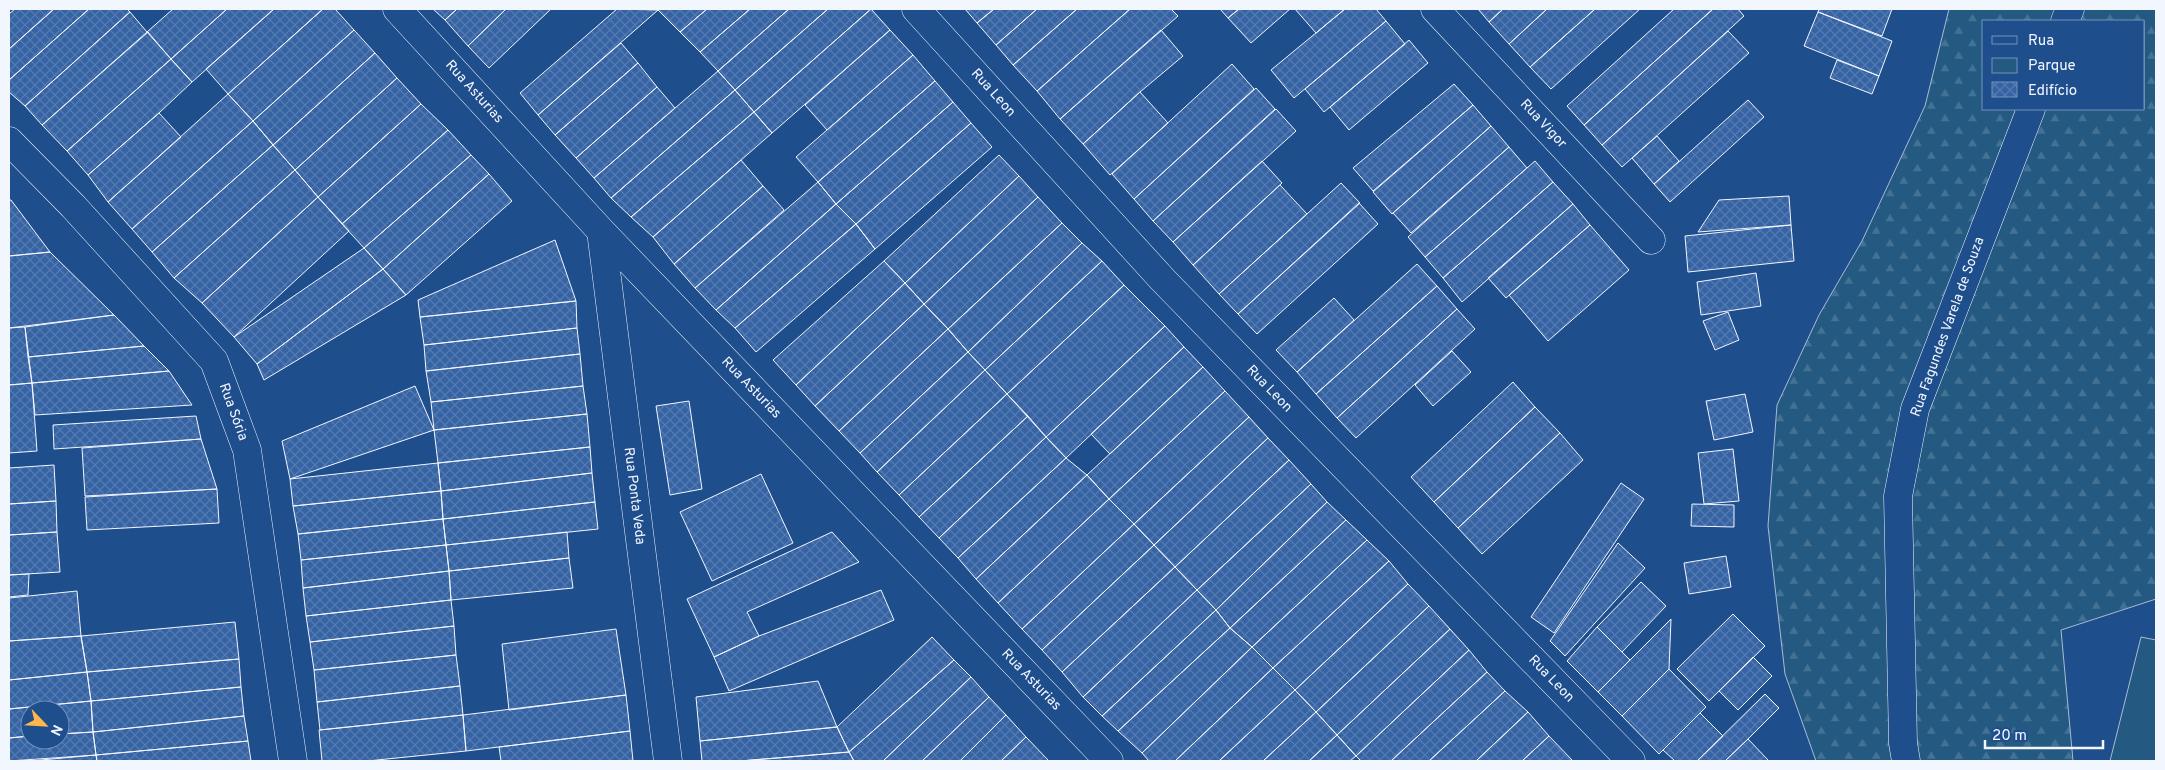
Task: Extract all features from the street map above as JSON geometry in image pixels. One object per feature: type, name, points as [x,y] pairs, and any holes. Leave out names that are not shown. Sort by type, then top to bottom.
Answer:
[{"type":"street","name":"Rua Asturias","points":[[398,9],[601,231],[1109,761]]},
{"type":"street","name":"Rua Leon","points":[[916,9],[1163,280],[1631,761]]},
{"type":"street","name":"Rua Vigor","points":[[1435,9],[1650,240]]},
{"type":"street","name":"Rua Fagundes Varela de Souza","points":[[1906,761],[1903,744],[1898,496],[1915,409],[2031,110]]},
{"type":"street","name":"Rua Sória","points":[[9,141],[73,206],[214,361],[247,450],[294,761]]},
{"type":"street","name":"Rua Ponta Veda","points":[[601,231],[668,761]]},
{"type":"green space","points":[[1949,9],[2156,9],[2156,599],[2061,630],[2073,761],[1816,761],[1785,674],[1768,526],[1777,405],[1819,315],[1862,241],[1925,106]]},
{"type":"green space","points":[[2141,637],[2156,640],[2156,761],[2110,761]]},
{"type":"building","points":[[15,9],[54,9],[9,49],[9,14]]},
{"type":"building","points":[[54,9],[89,9],[9,80],[9,49]]},
{"type":"building","points":[[89,9],[127,9],[130,12],[25,106],[9,92],[9,80]]},
{"type":"building","points":[[173,9],[227,9],[171,59],[147,32]]},
{"type":"building","points":[[227,9],[274,9],[192,82],[171,59]]},
{"type":"building","points":[[274,9],[323,9],[228,94],[206,69]]},
{"type":"building","points":[[323,9],[335,9],[354,30],[253,121],[228,94]]},
{"type":"building","points":[[433,9],[457,9],[445,20]]},
{"type":"building","points":[[457,9],[506,9],[468,46],[445,20]]},
{"type":"building","points":[[506,9],[551,9],[489,68],[468,46]]},
{"type":"building","points":[[617,9],[658,10],[538,115],[520,93]]},
{"type":"building","points":[[707,9],[680,32],[658,10]]},
{"type":"building","points":[[707,9],[750,9],[700,52],[680,32]]},
{"type":"building","points":[[750,9],[789,9],[718,71],[700,52]]},
{"type":"building","points":[[789,9],[828,9],[735,90],[718,71]]},
{"type":"building","points":[[828,9],[871,9],[754,112],[735,90]]},
{"type":"building","points":[[871,9],[890,30],[772,133],[754,112]]},
{"type":"building","points":[[965,9],[994,9],[977,23]]},
{"type":"building","points":[[994,9],[1037,9],[996,45],[977,23]]},
{"type":"building","points":[[1037,9],[1077,9],[1013,65],[996,45]]},
{"type":"building","points":[[1077,9],[1130,9],[1037,91],[1013,65]]},
{"type":"building","points":[[1130,9],[1171,9],[1178,16],[1060,119],[1037,91]]},
{"type":"building","points":[[1220,9],[1239,9],[1228,18]]},
{"type":"building","points":[[1239,9],[1290,9],[1251,43],[1228,18]]},
{"type":"building","points":[[1295,9],[1345,9],[1316,33]]},
{"type":"building","points":[[1345,9],[1376,9],[1386,21],[1294,98],[1271,70]]},
{"type":"building","points":[[1478,9],[1503,9],[1489,22]]},
{"type":"building","points":[[1503,9],[1547,9],[1509,44],[1489,22]]},
{"type":"building","points":[[1547,9],[1595,9],[1530,67],[1509,44]]},
{"type":"building","points":[[1595,9],[1640,9],[1551,89],[1530,67]]},
{"type":"building","points":[[1674,9],[1713,9],[1584,125],[1567,106]]},
{"type":"building","points":[[1713,9],[1738,9],[1744,16],[1602,145],[1584,125]]},
{"type":"building","points":[[1819,9],[1892,9],[1882,36],[1818,12]]},
{"type":"building","points":[[130,12],[147,32],[42,125],[25,106]]},
{"type":"building","points":[[1818,12],[1892,41],[1879,76],[1804,46]]},
{"type":"building","points":[[1386,21],[1405,44],[1324,112],[1305,89]]},
{"type":"building","points":[[354,30],[375,53],[273,145],[253,121]]},
{"type":"building","points":[[890,30],[913,55],[827,130],[805,105]]},
{"type":"building","points":[[1161,30],[1183,56],[1083,144],[1060,119]]},
{"type":"building","points":[[1728,31],[1749,53],[1622,167],[1602,145]]},
{"type":"building","points":[[148,32],[171,59],[67,151],[42,125]]},
{"type":"building","points":[[1409,40],[1428,63],[1349,130],[1330,107]]},
{"type":"building","points":[[621,43],[638,63],[555,135],[538,115]]},
{"type":"building","points":[[375,53],[397,78],[295,170],[273,145]]},
{"type":"building","points":[[913,55],[935,81],[818,182],[796,157]]},
{"type":"building","points":[[171,59],[192,82],[88,175],[67,151]]},
{"type":"building","points":[[1837,60],[1879,76],[1872,94],[1830,78]]},
{"type":"building","points":[[638,63],[657,87],[576,158],[555,135]]},
{"type":"building","points":[[1232,64],[1254,89],[1134,199],[1112,174]]},
{"type":"building","points":[[718,71],[735,90],[611,198],[594,178]]},
{"type":"building","points":[[397,78],[421,104],[318,197],[295,170]]},
{"type":"building","points":[[935,81],[953,102],[836,204],[818,182]]},
{"type":"building","points":[[1454,84],[1473,105],[1373,191],[1353,168]]},
{"type":"building","points":[[657,87],[675,108],[594,178],[576,158]]},
{"type":"building","points":[[1256,88],[1275,109],[1153,221],[1134,199]]},
{"type":"building","points":[[735,90],[754,112],[631,217],[611,198]]},
{"type":"building","points":[[1140,92],[1168,123],[1110,175],[1083,144]]},
{"type":"building","points":[[228,94],[253,121],[132,229],[108,202]]},
{"type":"building","points":[[1748,100],[1764,117],[1670,202],[1654,184]]},
{"type":"building","points":[[953,102],[971,123],[856,224],[836,204]]},
{"type":"building","points":[[421,104],[448,130],[342,224],[318,197]]},
{"type":"building","points":[[1473,105],[1491,126],[1392,214],[1373,192]]},
{"type":"building","points":[[1276,109],[1296,131],[1173,242],[1153,221]]},
{"type":"building","points":[[754,112],[772,133],[653,237],[631,217]]},
{"type":"building","points":[[159,113],[181,137],[108,202],[88,175]]},
{"type":"building","points":[[253,121],[273,145],[152,252],[132,229]]},
{"type":"building","points":[[971,123],[992,147],[875,249],[856,224]]},
{"type":"building","points":[[1491,126],[1509,147],[1411,233],[1393,213]]},
{"type":"building","points":[[448,130],[471,155],[364,248],[342,224]]},
{"type":"building","points":[[1657,136],[1679,161],[1654,184],[1632,158]]},
{"type":"building","points":[[273,145],[295,170],[174,278],[152,252]]},
{"type":"building","points":[[1509,147],[1527,168],[1425,257],[1408,237]]},
{"type":"building","points":[[471,155],[489,174],[383,269],[364,248]]},
{"type":"building","points":[[999,155],[1019,176],[905,283],[884,261]]},
{"type":"building","points":[[741,160],[763,186],[674,264],[653,237]]},
{"type":"building","points":[[1262,161],[1282,183],[1193,265],[1173,242]]},
{"type":"building","points":[[1535,161],[1553,182],[1443,278],[1425,257]]},
{"type":"building","points":[[295,170],[318,197],[202,303],[174,278]]},
{"type":"building","points":[[489,174],[512,201],[406,295],[383,269]]},
{"type":"building","points":[[1019,176],[1038,197],[924,304],[905,283]]},
{"type":"building","points":[[818,182],[836,204],[716,310],[695,288]]},
{"type":"building","points":[[1553,182],[1573,204],[1462,302],[1443,278]]},
{"type":"building","points":[[1341,183],[1360,203],[1238,314],[1219,294]]},
{"type":"building","points":[[1280,185],[1307,214],[1219,294],[1193,265]]},
{"type":"building","points":[[763,186],[784,210],[695,288],[674,264]]},
{"type":"building","points":[[1789,196],[1791,225],[1698,232],[1719,200]]},
{"type":"building","points":[[318,197],[349,231],[234,337],[202,303]]},
{"type":"building","points":[[1038,197],[1062,223],[948,329],[924,304]]},
{"type":"building","points":[[9,200],[11,200],[50,252],[9,256]]},
{"type":"building","points":[[1359,203],[1378,224],[1257,334],[1238,314]]},
{"type":"building","points":[[836,204],[856,224],[735,328],[716,310]]},
{"type":"building","points":[[1573,204],[1590,225],[1506,298],[1488,278]]},
{"type":"building","points":[[1062,223],[1082,243],[968,352],[948,329]]},
{"type":"building","points":[[856,224],[875,249],[756,352],[735,328]]},
{"type":"building","points":[[1590,225],[1629,270],[1548,341],[1509,295]]},
{"type":"building","points":[[1791,225],[1794,261],[1688,272],[1685,236]]},
{"type":"building","points":[[555,240],[576,301],[420,317],[418,300]]},
{"type":"building","points":[[1082,243],[1102,261],[985,370],[968,352]]},
{"type":"building","points":[[364,248],[383,269],[257,364],[234,337]]},
{"type":"building","points":[[50,252],[114,315],[9,328],[9,256]]},
{"type":"building","points":[[884,261],[905,283],[796,385],[773,360]]},
{"type":"building","points":[[1102,261],[1124,285],[1007,394],[985,370]]},
{"type":"building","points":[[1417,264],[1437,286],[1316,394],[1297,372]]},
{"type":"building","points":[[383,269],[406,295],[264,380],[257,364]]},
{"type":"building","points":[[1756,273],[1761,306],[1701,315],[1697,282]]},
{"type":"building","points":[[905,283],[924,304],[815,406],[796,385]]},
{"type":"building","points":[[1124,285],[1165,326],[1046,437],[1007,394]]},
{"type":"building","points":[[1437,286],[1457,309],[1337,418],[1316,394]]},
{"type":"building","points":[[1334,298],[1354,320],[1297,372],[1276,350]]},
{"type":"building","points":[[576,301],[577,328],[424,345],[420,317]]},
{"type":"building","points":[[924,304],[948,329],[839,431],[815,406]]},
{"type":"building","points":[[1457,309],[1475,329],[1356,438],[1337,418]]},
{"type":"building","points":[[1728,312],[1739,340],[1715,350],[1703,321]]},
{"type":"building","points":[[114,315],[144,346],[28,357],[25,327]]},
{"type":"building","points":[[1165,326],[1184,347],[1066,458],[1046,437]]},
{"type":"building","points":[[25,327],[32,383],[9,385],[9,328]]},
{"type":"building","points":[[577,328],[580,354],[426,371],[424,345]]},
{"type":"building","points":[[948,329],[968,352],[860,453],[839,431]]},
{"type":"building","points":[[144,346],[169,371],[32,383],[28,357]]},
{"type":"building","points":[[1184,347],[1203,367],[1110,454],[1091,434]]},
{"type":"building","points":[[1452,351],[1471,372],[1433,406],[1415,385]]},
{"type":"building","points":[[968,352],[985,370],[877,472],[860,453]]},
{"type":"building","points":[[580,354],[583,386],[431,402],[426,371]]},
{"type":"building","points":[[1203,367],[1225,391],[1109,499],[1087,475]]},
{"type":"building","points":[[985,370],[1007,394],[899,495],[877,472]]},
{"type":"building","points":[[169,371],[192,405],[35,415],[32,383]]},
{"type":"building","points":[[1513,382],[1535,407],[1434,502],[1411,477]]},
{"type":"building","points":[[32,383],[37,451],[9,453],[9,385]]},
{"type":"building","points":[[415,386],[434,430],[290,479],[282,441]]},
{"type":"building","points":[[583,386],[587,414],[434,430],[431,402]]},
{"type":"building","points":[[1225,391],[1249,417],[1134,524],[1109,499]]},
{"type":"building","points":[[1007,394],[1028,416],[919,517],[899,495]]},
{"type":"building","points":[[1745,394],[1753,432],[1714,440],[1706,401]]},
{"type":"building","points":[[689,401],[702,489],[670,495],[656,406]]},
{"type":"building","points":[[1535,407],[1560,433],[1458,528],[1434,502]]},
{"type":"building","points":[[587,414],[590,447],[438,463],[434,430]]},
{"type":"building","points":[[196,416],[201,439],[54,449],[53,425]]},
{"type":"building","points":[[1028,416],[1046,437],[939,538],[919,517]]},
{"type":"building","points":[[1249,417],[1268,438],[1154,545],[1134,524]]},
{"type":"building","points":[[1560,433],[1583,460],[1482,554],[1458,528]]},
{"type":"building","points":[[1046,437],[1066,458],[958,558],[939,538]]},
{"type":"building","points":[[1268,438],[1289,460],[1175,567],[1154,545]]},
{"type":"building","points":[[201,439],[217,489],[85,496],[82,448]]},
{"type":"building","points":[[590,447],[592,473],[441,491],[438,463]]},
{"type":"building","points":[[1733,449],[1739,501],[1704,504],[1698,453]]},
{"type":"building","points":[[1066,458],[1087,475],[976,579],[958,558]]},
{"type":"building","points":[[1289,460],[1311,484],[1197,590],[1175,567]]},
{"type":"building","points":[[438,463],[441,491],[293,506],[290,479]]},
{"type":"building","points":[[54,465],[56,501],[9,504],[9,468]]},
{"type":"building","points":[[592,473],[595,502],[443,519],[441,491]]},
{"type":"building","points":[[761,474],[793,543],[712,581],[680,512]]},
{"type":"building","points":[[1087,475],[1109,499],[998,603],[976,579]]},
{"type":"building","points":[[1621,483],[1644,499],[1554,633],[1531,617]]},
{"type":"building","points":[[1311,484],[1327,502],[1216,610],[1197,590]]},
{"type":"building","points":[[217,489],[219,523],[87,530],[85,497]]},
{"type":"building","points":[[441,491],[443,519],[298,534],[293,506]]},
{"type":"building","points":[[1109,499],[1134,524],[1022,629],[998,603]]},
{"type":"building","points":[[56,501],[57,532],[9,535],[9,504]]},
{"type":"building","points":[[595,502],[598,529],[446,545],[443,519]]},
{"type":"building","points":[[1327,502],[1346,520],[1230,628],[1216,610]]},
{"type":"building","points":[[1692,504],[1734,505],[1734,527],[1691,526]]},
{"type":"building","points":[[443,519],[446,545],[301,560],[298,534]]},
{"type":"building","points":[[1346,520],[1367,540],[1252,647],[1230,628]]},
{"type":"building","points":[[1134,524],[1154,545],[1042,650],[1022,629]]},
{"type":"building","points":[[57,532],[60,572],[9,575],[9,535]]},
{"type":"building","points":[[567,532],[569,558],[449,571],[446,545]]},
{"type":"building","points":[[832,532],[859,562],[747,612],[759,636],[714,657],[687,599]]},
{"type":"building","points":[[1367,540],[1389,561],[1273,668],[1252,647]]},
{"type":"building","points":[[1618,543],[1645,568],[1565,656],[1550,641]]},
{"type":"building","points":[[446,545],[449,571],[303,588],[301,560]]},
{"type":"building","points":[[1154,545],[1175,567],[1062,672],[1042,650]]},
{"type":"building","points":[[1726,556],[1731,587],[1689,594],[1684,563]]},
{"type":"building","points":[[569,558],[573,588],[451,600],[449,571]]},
{"type":"building","points":[[1389,561],[1408,584],[1295,690],[1273,668]]},
{"type":"building","points":[[1175,567],[1197,590],[1083,697],[1062,672]]},
{"type":"building","points":[[449,571],[451,600],[306,616],[303,588]]},
{"type":"building","points":[[29,574],[28,595],[9,597],[9,575]]},
{"type":"building","points":[[1641,582],[1666,606],[1622,652],[1597,627]]},
{"type":"building","points":[[1408,584],[1429,606],[1316,712],[1295,690]]},
{"type":"building","points":[[881,590],[894,620],[729,691],[714,657],[759,636]]},
{"type":"building","points":[[1197,590],[1216,610],[1102,716],[1083,697]]},
{"type":"building","points":[[77,591],[81,636],[9,641],[9,598]]},
{"type":"building","points":[[451,600],[454,626],[310,642],[306,616]]},
{"type":"building","points":[[1429,606],[1450,629],[1337,735],[1316,712]]},
{"type":"building","points":[[1216,610],[1230,628],[1118,731],[1102,716]]},
{"type":"building","points":[[1733,614],[1765,646],[1709,701],[1677,669]]},
{"type":"building","points":[[1671,619],[1669,669],[1622,716],[1598,692]]},
{"type":"building","points":[[235,622],[239,659],[87,672],[81,636]]},
{"type":"building","points":[[454,626],[456,655],[314,670],[310,642]]},
{"type":"building","points":[[1597,627],[1630,660],[1598,692],[1567,661]]},
{"type":"building","points":[[1230,628],[1252,647],[1142,753],[1118,731]]},
{"type":"building","points":[[616,629],[626,695],[509,710],[502,644]]},
{"type":"building","points":[[1450,629],[1469,650],[1356,756],[1337,735]]},
{"type":"building","points":[[81,636],[87,672],[9,680],[9,641]]},
{"type":"building","points":[[932,637],[954,660],[849,752],[837,727]]},
{"type":"building","points":[[1252,647],[1273,668],[1175,761],[1149,761],[1142,753]]},
{"type":"building","points":[[1469,650],[1487,672],[1391,761],[1361,761],[1356,756]]},
{"type":"building","points":[[456,655],[460,686],[317,702],[314,670]]},
{"type":"building","points":[[1753,657],[1772,676],[1738,710],[1719,691]]},
{"type":"building","points":[[239,659],[241,687],[91,701],[87,672]]},
{"type":"building","points":[[954,660],[971,677],[883,761],[854,761],[849,752]]},
{"type":"building","points":[[1273,668],[1295,690],[1219,761],[1175,761]]},
{"type":"building","points":[[1669,669],[1706,707],[1659,754],[1622,716]]},
{"type":"building","points":[[87,672],[91,701],[70,703],[70,700],[20,700],[20,708],[9,709],[9,680]]},
{"type":"building","points":[[1487,672],[1505,691],[1429,761],[1391,761]]},
{"type":"building","points":[[971,677],[989,697],[922,761],[883,761]]},
{"type":"building","points":[[818,681],[837,727],[700,741],[696,697]]},
{"type":"building","points":[[460,686],[463,715],[320,730],[317,702]]},
{"type":"building","points":[[241,687],[244,716],[93,732],[91,701]]},
{"type":"building","points":[[1295,690],[1316,712],[1263,761],[1219,761]]},
{"type":"building","points":[[1505,691],[1528,712],[1476,761],[1429,761]]},
{"type":"building","points":[[1765,694],[1779,708],[1748,739],[1725,761],[1697,761]]},
{"type":"building","points":[[626,695],[630,731],[466,751],[463,715]]},
{"type":"building","points":[[989,697],[1006,715],[960,761],[922,761]]},
{"type":"building","points":[[91,701],[93,732],[70,733],[70,703]]},
{"type":"building","points":[[20,708],[20,737],[9,738],[9,709]]},
{"type":"building","points":[[1316,712],[1337,735],[1309,761],[1263,761]]},
{"type":"building","points":[[1528,712],[1549,736],[1522,761],[1476,761]]},
{"type":"building","points":[[1700,713],[1723,736],[1697,761],[1675,761],[1663,750]]},
{"type":"building","points":[[463,715],[466,751],[367,761],[322,761],[319,730]]},
{"type":"building","points":[[1006,715],[1026,737],[1001,761],[960,761]]},
{"type":"building","points":[[244,716],[248,741],[96,755],[93,732]]},
{"type":"building","points":[[837,727],[849,752],[740,761],[702,761],[700,741]]},
{"type":"building","points":[[630,731],[633,761],[501,761],[499,747]]},
{"type":"building","points":[[93,732],[96,755],[9,761],[9,738],[20,737],[20,750],[70,750],[70,733]]},
{"type":"building","points":[[1337,735],[1356,756],[1350,761],[1309,761]]},
{"type":"building","points":[[1549,736],[1573,761],[1522,761]]},
{"type":"building","points":[[1026,737],[1049,761],[1001,761]]},
{"type":"building","points":[[1748,739],[1769,761],[1725,761]]},
{"type":"building","points":[[248,741],[251,761],[97,761],[96,755]]},
{"type":"building","points":[[849,752],[854,761],[740,761]]},
{"type":"building","points":[[96,755],[97,761],[30,761]]}]
